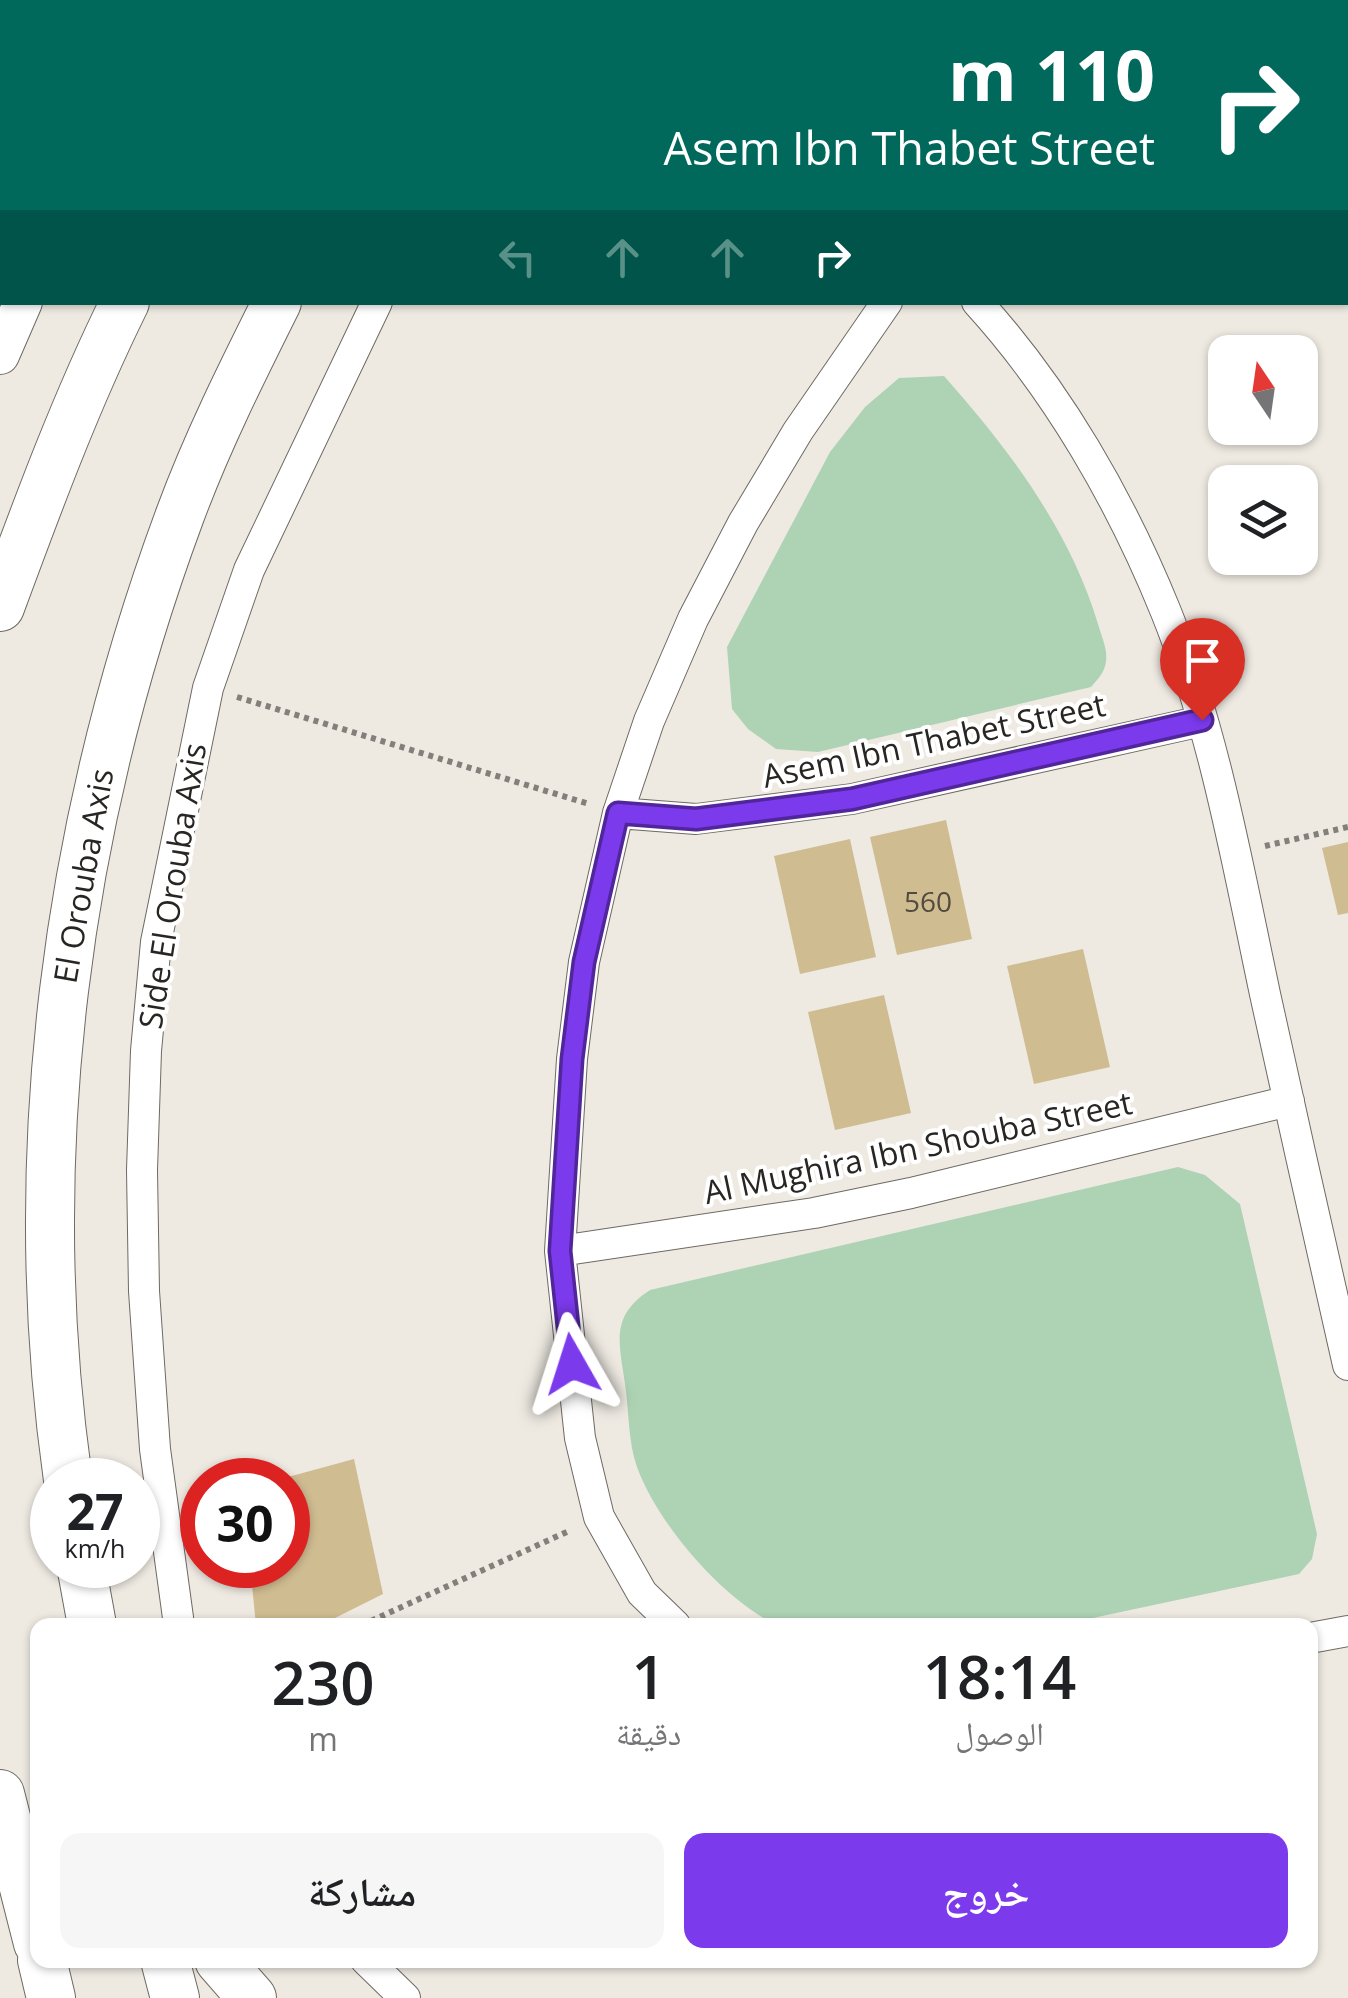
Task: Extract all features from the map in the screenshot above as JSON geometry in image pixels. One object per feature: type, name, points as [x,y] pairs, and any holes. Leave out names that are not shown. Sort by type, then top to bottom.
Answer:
[{"type":"main road","points":[[0,607],[94,364],[124,305]]},
{"type":"main road","name":"El Orouba Axis","points":[[65,1458],[51,1294],[50,1161],[58,1029],[76,897],[102,767],[137,638],[188,496],[232,390],[275,305]]},
{"type":"main road","points":[[85,1588],[91,1618]]},
{"type":"main road","points":[[0,1794],[30,1912]]},
{"type":"main road","points":[[44,1968],[51,1998]]},
{"type":"main road","points":[[167,1968],[175,1998]]},
{"type":"main road","points":[[226,1968],[252,1998]]},
{"type":"street","points":[[0,355],[22,305]]},
{"type":"street","name":"Side El Orouba Axis","points":[[178,1618],[155,1449],[144,1291],[145,1070],[156,942],[208,688],[249,570],[377,305]]},
{"type":"street","points":[[668,1618],[642,1593],[599,1517],[580,1438],[560,1251],[572,1059],[584,962],[618,813],[656,704],[694,619],[743,524],[798,431],[885,305]]},
{"type":"street","points":[[981,305],[1005,332],[1068,422],[1124,519],[1167,614],[1202,720],[1235,853],[1348,1365]]},
{"type":"street","name":"Asem Ibn Thabet Street","points":[[618,813],[696,819],[852,799],[1202,720]]},
{"type":"street","name":"Al Mughira Ibn Shouba Street","points":[[560,1251],[833,1209],[1289,1101]]},
{"type":"street","points":[[1318,1636],[1348,1630]]},
{"type":"street","points":[[374,1968],[405,1998]]},
{"type":"path","points":[[208,688],[618,813]]},
{"type":"path","points":[[1235,853],[1348,826]]},
{"type":"path","points":[[377,1618],[599,1517]]},
{"type":"green space","points":[[944,376],[1013,461],[1054,523],[1098,624],[1106,652],[1104,669],[1091,687],[818,752],[776,749],[748,729],[732,709],[727,647],[830,452],[865,407],[899,378]]},
{"type":"green space","points":[[1178,1167],[1205,1175],[1240,1204],[1317,1534],[1312,1559],[1299,1574],[1093,1618],[765,1618],[735,1598],[694,1558],[660,1512],[637,1467],[630,1437],[620,1331],[628,1310],[650,1290]]},
{"type":"building","points":[[946,820],[972,939],[897,955],[870,837]]},
{"type":"building","points":[[850,839],[876,957],[800,974],[774,856]]},
{"type":"building","points":[[1348,842],[1348,913],[1338,915],[1322,848]]},
{"type":"building","points":[[1083,949],[1110,1067],[1034,1084],[1007,966]]},
{"type":"building","points":[[884,995],[911,1113],[835,1130],[808,1012]]},
{"type":"building","points":[[354,1459],[383,1594],[335,1618],[255,1618],[252,1588],[310,1588],[310,1471]]},
{"type":"route","points":[[572,1364],[560,1251],[572,1059],[584,962],[618,813],[696,819],[852,799],[1202,720]]}]
